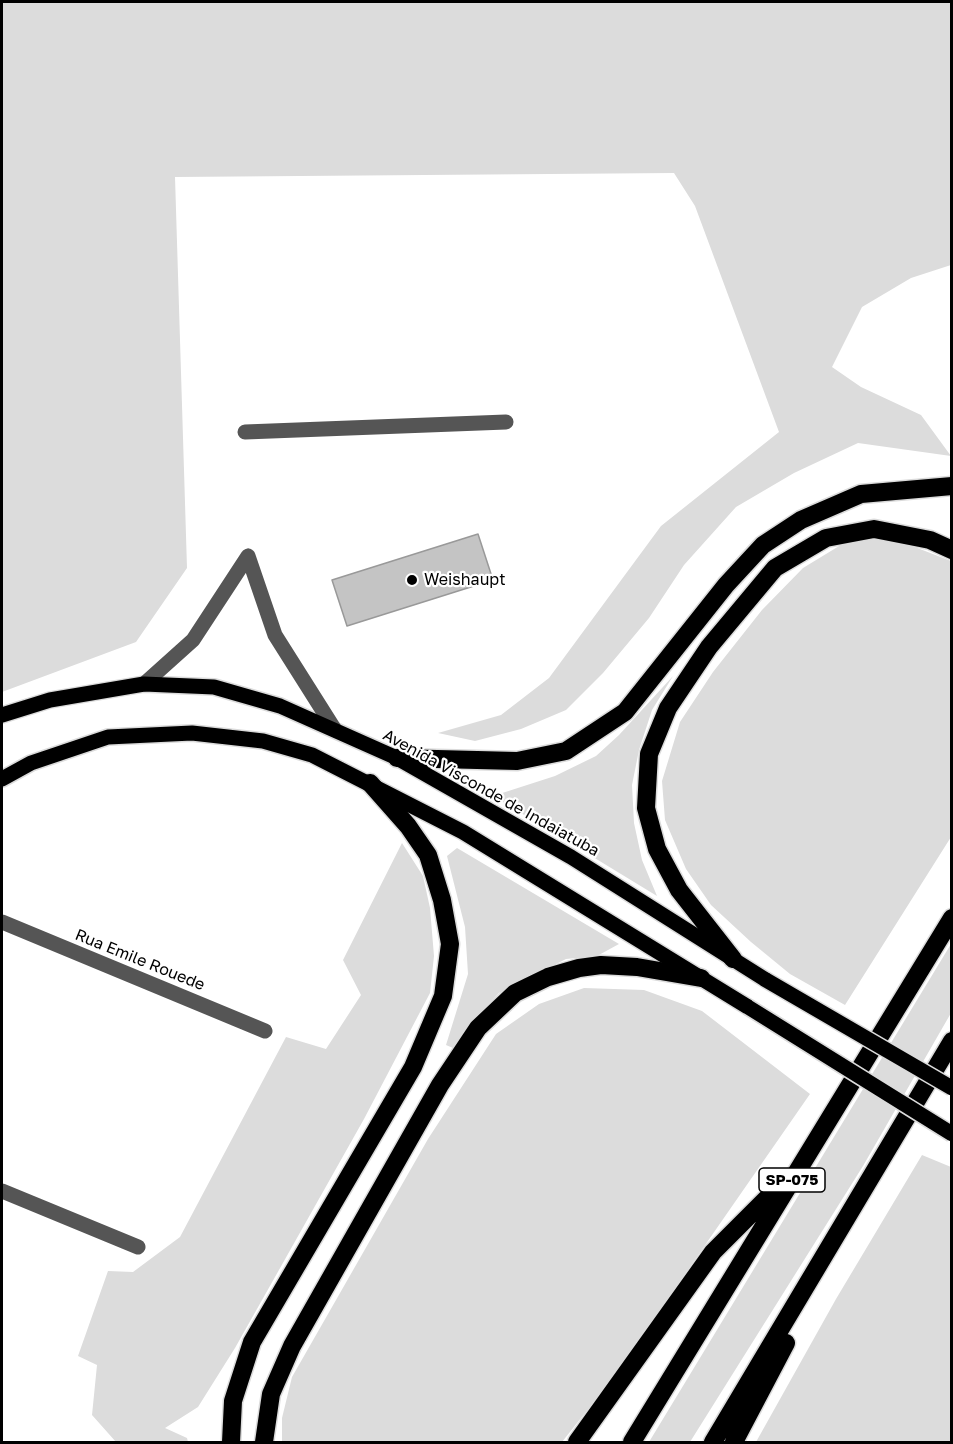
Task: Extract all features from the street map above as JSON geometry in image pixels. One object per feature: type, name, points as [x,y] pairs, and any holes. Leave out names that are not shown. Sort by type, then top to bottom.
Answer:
[{"type":"highway","points":[[397,758],[517,761],[566,751],[625,712],[726,585],[773,539],[801,520],[861,494],[951,486]]},
{"type":"highway","points":[[733,959],[679,890],[657,849],[646,808],[649,754],[668,708],[709,647],[776,568],[826,538],[874,529],[930,540],[951,550]]},
{"type":"highway","points":[[231,1443],[233,1401],[252,1342],[413,1066],[443,996],[450,944],[442,900],[428,855],[370,783]]},
{"type":"highway","name":"SP-075","points":[[632,1443],[951,918]]},
{"type":"highway","points":[[264,1443],[271,1394],[292,1346],[440,1085],[478,1028],[515,993],[548,977],[579,968],[601,965],[637,966],[701,978]]},
{"type":"highway","points":[[713,1443],[848,1219],[951,1041]]},
{"type":"highway","points":[[577,1443],[713,1252],[803,1162]]},
{"type":"highway","points":[[734,1443],[848,1219]]},
{"type":"main road","name":"Avenida Visconde de Indaiatuba","points":[[2,715],[50,700],[144,684],[214,687],[280,706],[397,758],[571,857],[766,980],[951,1088]]},
{"type":"main road","points":[[2,779],[31,763],[108,737],[192,733],[263,741],[312,755],[463,832],[951,1134]]},
{"type":"street","points":[[245,432],[506,422]]},
{"type":"street","points":[[144,684],[194,640],[248,556],[275,635],[335,730]]},
{"type":"street","name":"Rua Emile Rouede","points":[[2,922],[266,1031]]},
{"type":"street","points":[[2,1191],[138,1246]]},
{"type":"shaded area","points":[[2,2],[951,2],[951,265],[911,278],[862,307],[832,367],[861,387],[921,415],[951,456],[858,443],[794,473],[736,507],[684,565],[649,618],[603,673],[566,710],[521,729],[475,741],[438,733],[501,715],[549,678],[661,526],[779,432],[695,206],[674,173],[175,177],[187,568],[136,642],[2,692]]},
{"type":"shaded area","points":[[894,539],[951,561],[951,837],[845,1005],[790,974],[711,905],[686,869],[665,820],[662,781],[680,722],[713,672],[762,610],[803,568],[849,540]]},
{"type":"shaded area","points":[[673,676],[652,710],[639,750],[632,785],[634,823],[642,860],[657,896],[493,796],[555,776],[596,756],[619,735]]},
{"type":"shaded area","points":[[402,843],[423,876],[430,908],[434,956],[430,993],[364,1119],[235,1348],[198,1407],[165,1428],[187,1438],[188,1442],[116,1442],[92,1415],[97,1365],[78,1356],[108,1271],[133,1272],[180,1237],[286,1037],[326,1049],[361,995],[343,960]]},
{"type":"shaded area","points":[[457,848],[619,944],[597,956],[566,959],[499,993],[453,1048],[446,1045],[468,974],[465,927],[447,856]]},
{"type":"shaded area","points":[[951,944],[951,1013],[863,1166],[690,1442],[649,1442]]},
{"type":"shaded area","points":[[584,988],[644,990],[702,1011],[810,1094],[612,1379],[562,1442],[282,1442],[282,1418],[292,1377],[428,1139],[496,1034],[539,1004]]},
{"type":"shaded area","points":[[922,1155],[951,1167],[951,1442],[756,1442],[836,1299]]},
{"type":"building","name":"Weishaupt","points":[[478,534],[493,580],[347,626],[332,580]]},
{"type":"place","name":"Weishaupt","points":[[412,580]]}]
